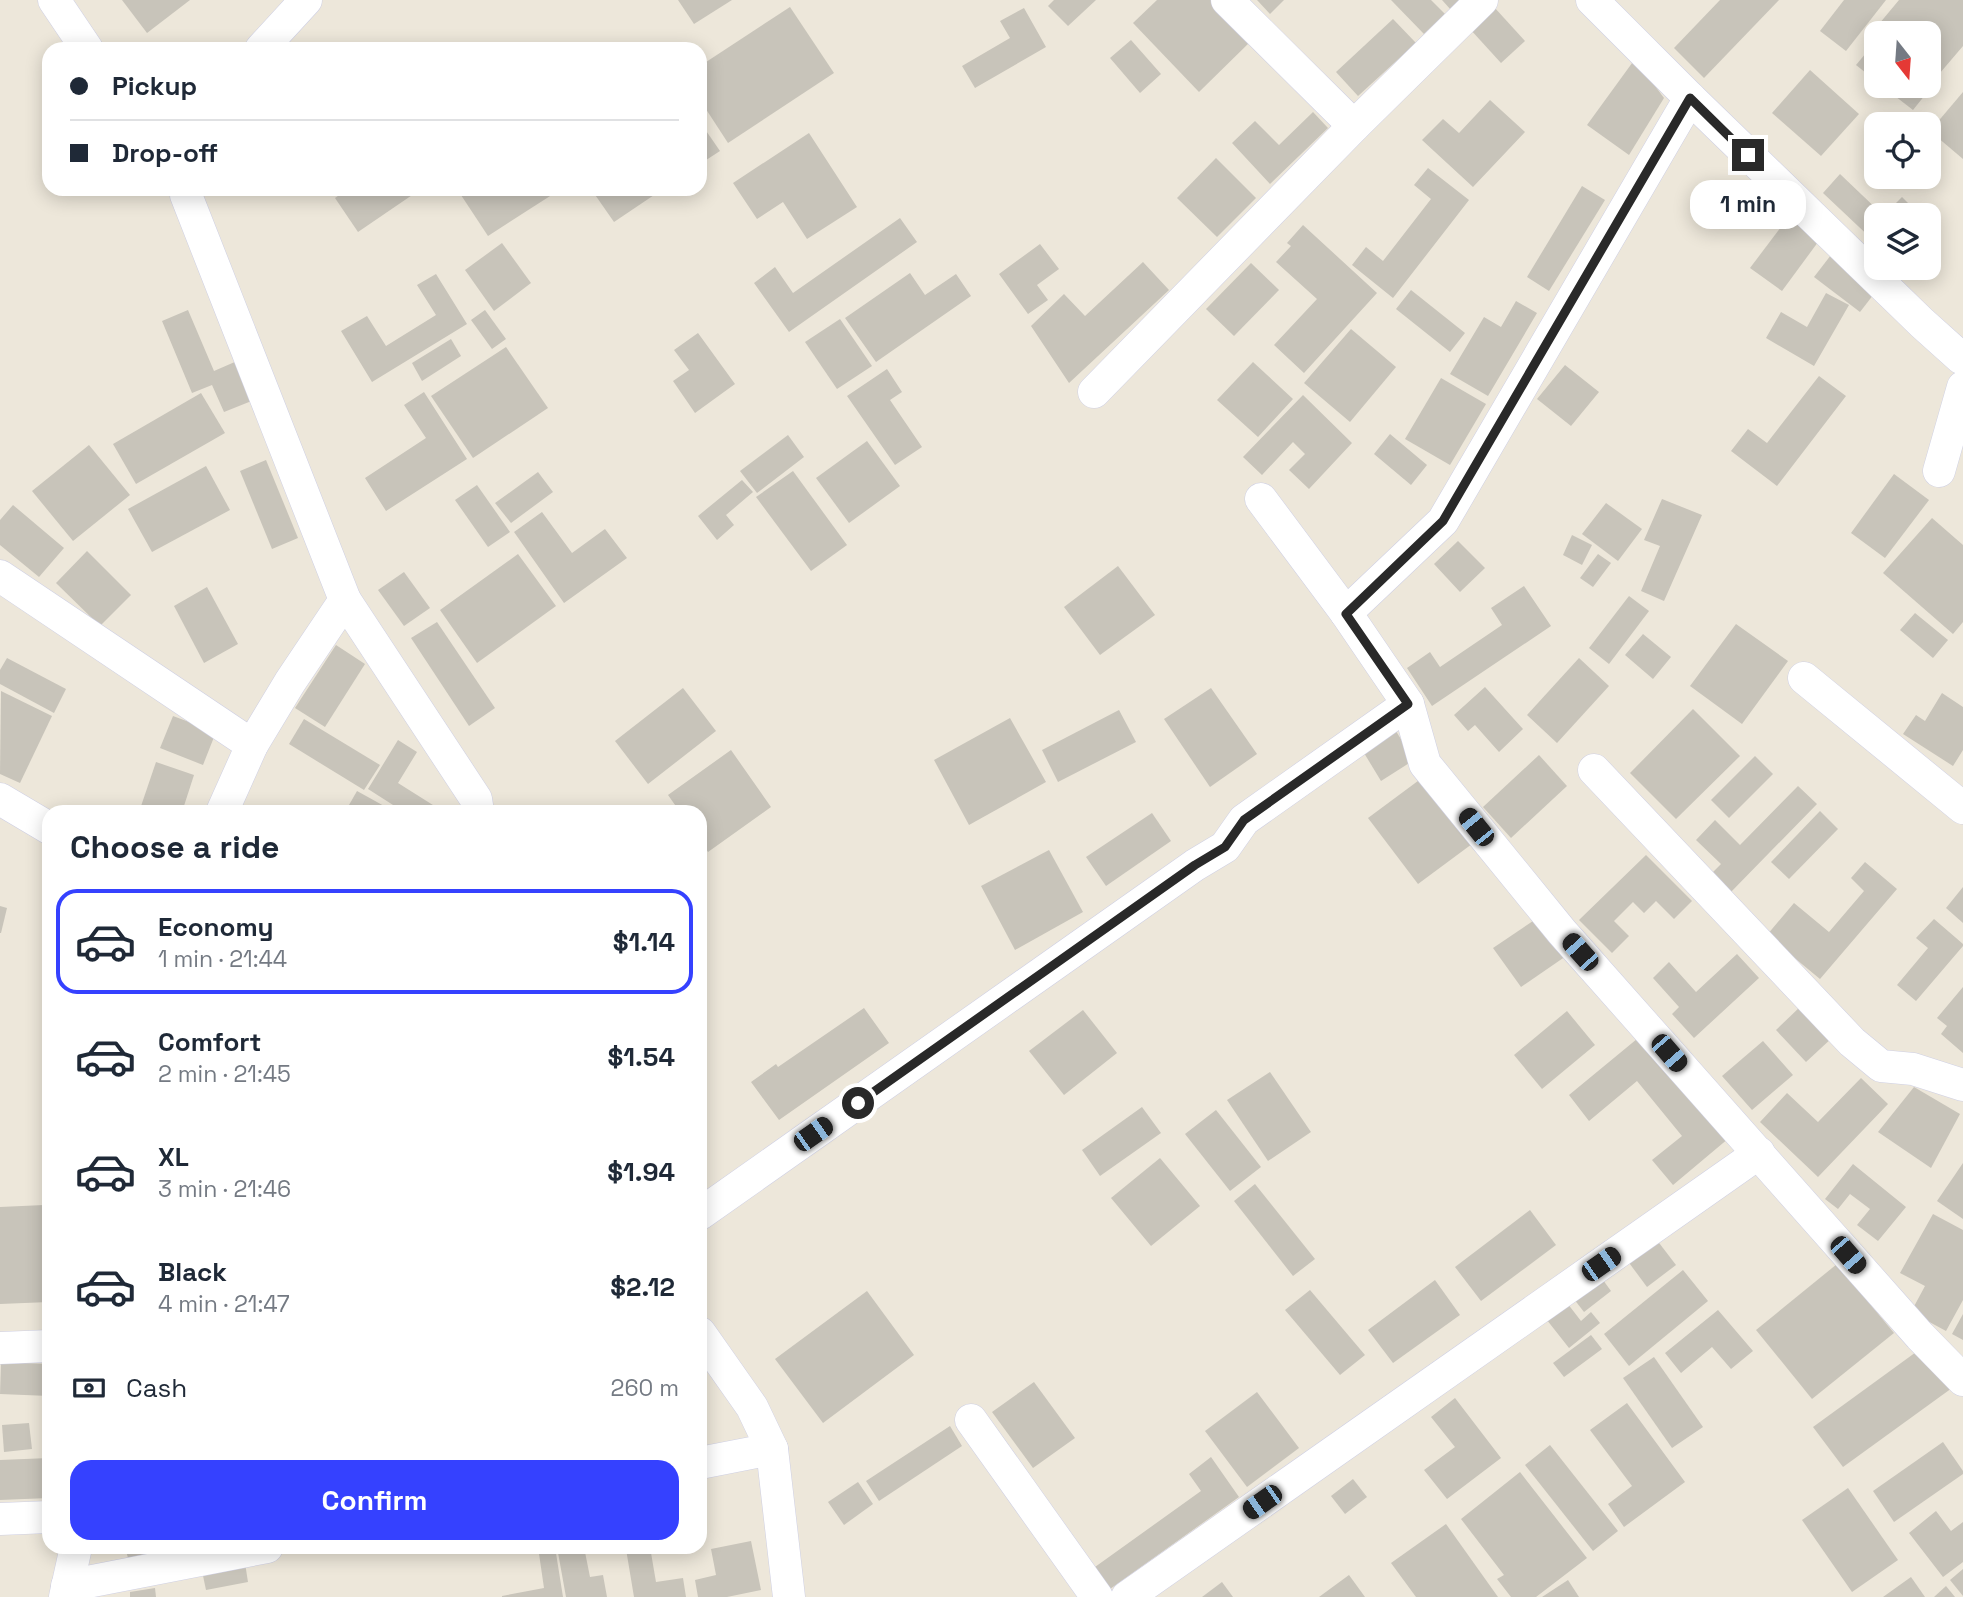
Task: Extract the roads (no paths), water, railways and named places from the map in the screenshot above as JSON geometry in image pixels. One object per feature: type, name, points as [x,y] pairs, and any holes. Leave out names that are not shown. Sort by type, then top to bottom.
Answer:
[{"type":"street","points":[[54,0],[82,42]]},
{"type":"street","points":[[267,42],[306,0]]},
{"type":"street","points":[[1227,0],[1354,126]]},
{"type":"street","points":[[1094,392],[1354,126],[1482,0]]},
{"type":"street","points":[[1592,0],[1922,323],[1963,368],[1938,471]]},
{"type":"street","points":[[1346,614],[1443,521],[1690,98]]},
{"type":"street","points":[[187,196],[345,600],[476,799],[477,805]]},
{"type":"street","points":[[1261,499],[1408,704],[1425,764],[1562,932],[1920,1336],[1963,1380]]},
{"type":"street","points":[[0,576],[253,745]]},
{"type":"street","points":[[225,805],[253,745],[290,682],[345,600]]},
{"type":"street","points":[[1804,678],[1963,807]]},
{"type":"street","points":[[707,1209],[1172,881],[1225,847],[1244,820],[1408,704]]},
{"type":"street","points":[[1594,770],[1852,1042],[1881,1066],[1913,1069],[1963,1085]]},
{"type":"street","points":[[0,799],[42,824]]},
{"type":"street","points":[[1126,1597],[1759,1153]]},
{"type":"street","points":[[707,1344],[752,1407],[772,1449],[789,1597]]},
{"type":"street","points":[[0,1348],[42,1346]]},
{"type":"street","points":[[971,1420],[1097,1597]]},
{"type":"street","points":[[707,1462],[772,1449]]},
{"type":"street","points":[[0,1519],[42,1517]]},
{"type":"street","points":[[74,1554],[66,1591],[235,1554]]}]
